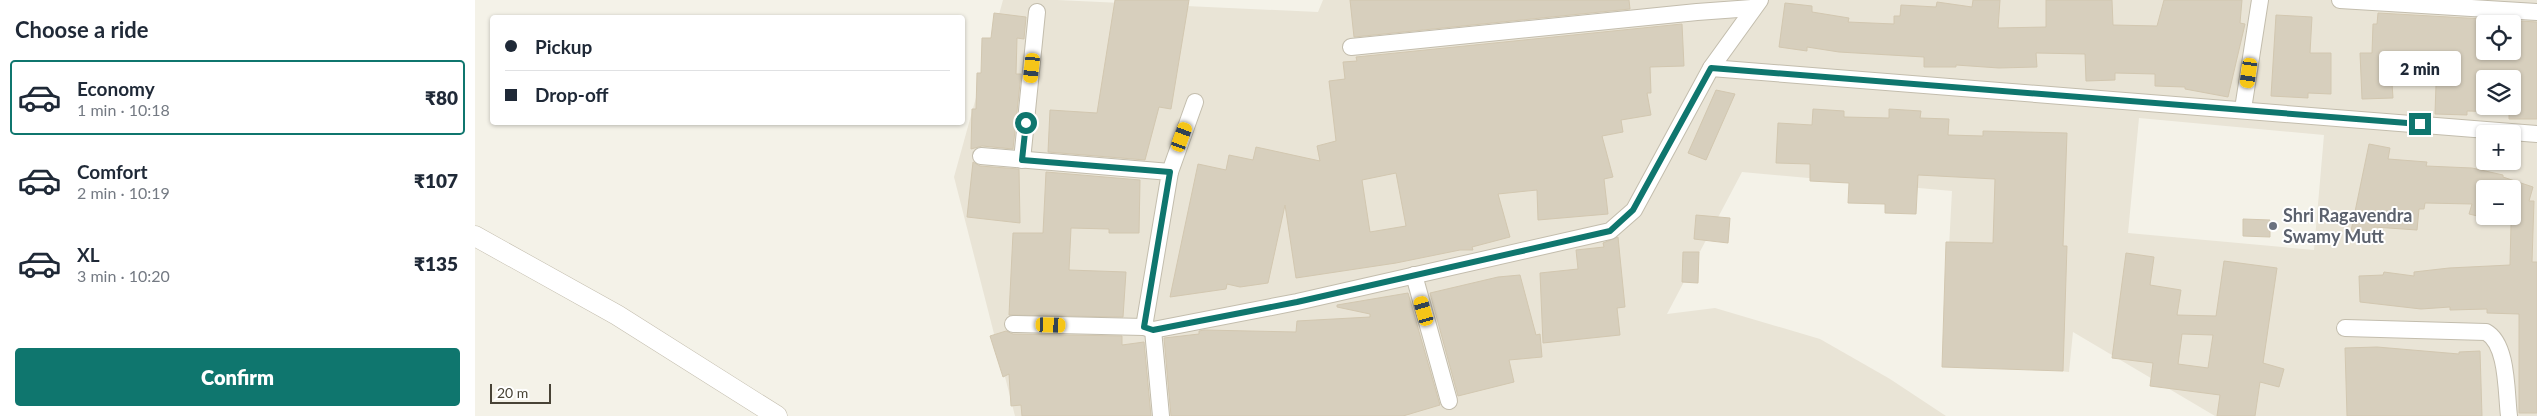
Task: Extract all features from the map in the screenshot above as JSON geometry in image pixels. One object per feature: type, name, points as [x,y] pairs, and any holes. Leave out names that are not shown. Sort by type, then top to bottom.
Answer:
[{"type":"street","points":[[2243,110],[2260,0]]},
{"type":"street","points":[[2341,0],[2537,12]]},
{"type":"street","points":[[1351,47],[1697,12],[1756,4]]},
{"type":"street","points":[[1013,324],[1149,329],[1297,302],[1610,231],[1633,210],[1711,68],[1756,4]]},
{"type":"street","points":[[1022,160],[1037,12]]},
{"type":"street","points":[[1711,68],[2537,134]]},
{"type":"street","points":[[1161,416],[1149,329],[1170,172],[1195,102]]},
{"type":"street","points":[[981,156],[1170,172]]},
{"type":"street","points":[[475,236],[617,315],[777,416]]},
{"type":"street","points":[[1414,275],[1449,401]]},
{"type":"street","points":[[2345,328],[2486,332],[2493,336],[2501,352],[2509,416]]},
{"type":"shaded area","points":[[1003,0],[1057,0],[1318,12],[1323,0],[2537,0],[2537,416],[2215,416],[2073,332],[2069,372],[1943,359],[1952,191],[1742,172],[1667,314],[1715,308],[1820,339],[1890,379],[1946,416],[1015,416],[954,177]],"holes":[[[2139,118],[2324,135],[2314,250],[2128,233]]]},
{"type":"building","points":[[1115,0],[1189,0],[1171,109],[1159,107],[1145,160],[1048,152],[1050,110],[1097,113]]},
{"type":"building","points":[[1350,0],[1629,0],[1630,9],[1354,37]]},
{"type":"building","points":[[1973,0],[2000,0],[1998,28],[2046,27],[2046,0],[2112,0],[2113,25],[2157,26],[2164,0],[2242,0],[2240,23],[2245,24],[2228,97],[2185,89],[2185,87],[2155,86],[2155,74],[2115,73],[2115,80],[2086,81],[2085,54],[2036,53],[2037,67],[1999,68],[1956,65],[1956,67],[1924,67],[1924,57],[1839,52],[1807,47],[1807,51],[1779,47],[1785,3],[1812,6],[1812,12],[1849,18],[1848,22],[1894,24],[1894,16],[1900,16],[1901,5],[1936,7],[1937,2],[1972,7]]},
{"type":"building","points":[[994,13],[1026,17],[1024,39],[1017,38],[1016,74],[1021,74],[1013,149],[982,146],[971,149],[972,109],[976,109],[977,73],[981,73],[982,38],[991,38]]},
{"type":"building","points":[[2378,13],[2476,19],[2476,60],[2521,60],[2521,21],[2537,22],[2537,119],[2509,119],[2509,115],[2521,115],[2521,70],[2476,70],[2476,111],[2467,111],[2467,115],[2435,114],[2436,84],[2392,83],[2393,98],[2362,99],[2360,53],[2372,53],[2373,24],[2377,24]]},
{"type":"building","points":[[2276,15],[2312,17],[2310,53],[2331,53],[2331,94],[2308,93],[2308,98],[2271,96]]},
{"type":"building","points":[[1682,24],[1684,66],[1650,67],[1651,93],[1647,93],[1651,115],[1621,120],[1623,132],[1602,136],[1613,177],[1604,179],[1608,214],[1538,220],[1537,190],[1498,194],[1510,237],[1472,247],[1473,250],[1460,250],[1396,263],[1296,278],[1285,205],[1268,283],[1240,287],[1227,284],[1226,289],[1170,297],[1198,164],[1226,170],[1229,155],[1253,160],[1256,147],[1320,161],[1317,146],[1336,141],[1329,81],[1345,79],[1343,62],[1357,61],[1356,57]],"holes":[[[1396,173],[1406,226],[1370,232],[1362,180]]]},
{"type":"building","points":[[1716,90],[1735,94],[1706,160],[1688,153]]},
{"type":"building","points":[[1813,109],[1844,111],[1844,117],[1889,118],[1889,109],[1921,111],[1920,118],[1949,119],[1948,135],[1983,136],[1983,131],[2067,133],[2063,246],[2067,246],[2063,371],[1942,367],[1946,242],[1993,243],[1995,179],[1918,175],[1916,214],[1885,213],[1885,204],[1848,203],[1849,183],[1810,181],[1810,164],[1776,163],[1778,123],[1812,125]]},
{"type":"building","points":[[2369,144],[2390,148],[2388,159],[2427,162],[2426,166],[2472,168],[2503,175],[2503,177],[2512,180],[2476,180],[2476,216],[2469,214],[2472,204],[2425,203],[2424,209],[2419,209],[2417,230],[2374,227],[2372,235],[2351,231]]},
{"type":"building","points":[[973,162],[980,166],[1019,169],[1020,223],[967,217]]},
{"type":"building","points":[[1046,172],[1140,180],[1139,233],[1109,233],[1109,229],[1071,228],[1069,270],[1126,272],[1123,317],[1009,315],[1013,233],[1043,233]]},
{"type":"building","points":[[2521,183],[2533,187],[2529,201],[2534,201],[2532,262],[2537,262],[2537,413],[2519,413],[2519,314],[2487,313],[2487,309],[2450,310],[2450,307],[2421,309],[2360,302],[2359,276],[2383,275],[2384,272],[2414,276],[2414,272],[2510,265],[2511,225],[2521,225]]},
{"type":"building","points":[[1696,215],[1730,218],[1728,243],[1694,239]]},
{"type":"building","points":[[2243,219],[2270,220],[2270,237],[2243,236]]},
{"type":"building","points":[[1618,237],[1625,307],[1617,308],[1620,335],[1543,343],[1540,273],[1578,269],[1576,250],[1604,247],[1603,243]]},
{"type":"building","points":[[1683,252],[1699,252],[1698,283],[1682,282]]},
{"type":"building","points":[[2126,253],[2154,257],[2150,285],[2181,290],[2177,315],[2216,316],[2224,261],[2277,268],[2263,363],[2284,369],[2279,387],[2260,382],[2255,416],[2217,416],[2220,395],[2150,386],[2153,363],[2112,358]],"holes":[[[2182,334],[2213,335],[2208,368],[2178,364]]]},
{"type":"building","points":[[1520,275],[1536,335],[1540,334],[1542,357],[1509,360],[1514,382],[1458,396],[1430,293],[1498,277]]},
{"type":"building","points":[[1408,293],[1440,405],[1403,416],[1171,416],[1164,338],[1199,334],[1199,331],[1204,330],[1296,332],[1297,321],[1370,317],[1370,314],[1337,307],[1337,305]]},
{"type":"building","points":[[1006,331],[1013,334],[1122,336],[1122,345],[1144,342],[1151,416],[1022,416],[1021,405],[1011,406],[1009,374],[1003,377],[990,336]]},
{"type":"building","points":[[2377,347],[2459,354],[2459,352],[2480,351],[2482,416],[2347,416],[2345,348]]},
{"type":"place","name":"Shri Ragavendra Swamy Mutt","points":[[2273,226]]},
{"type":"route","points":[[1026,123],[1022,160],[1170,172],[1144,327],[1153,330],[1297,302],[1610,231],[1633,210],[1648,186],[1711,68],[2420,124]]}]
